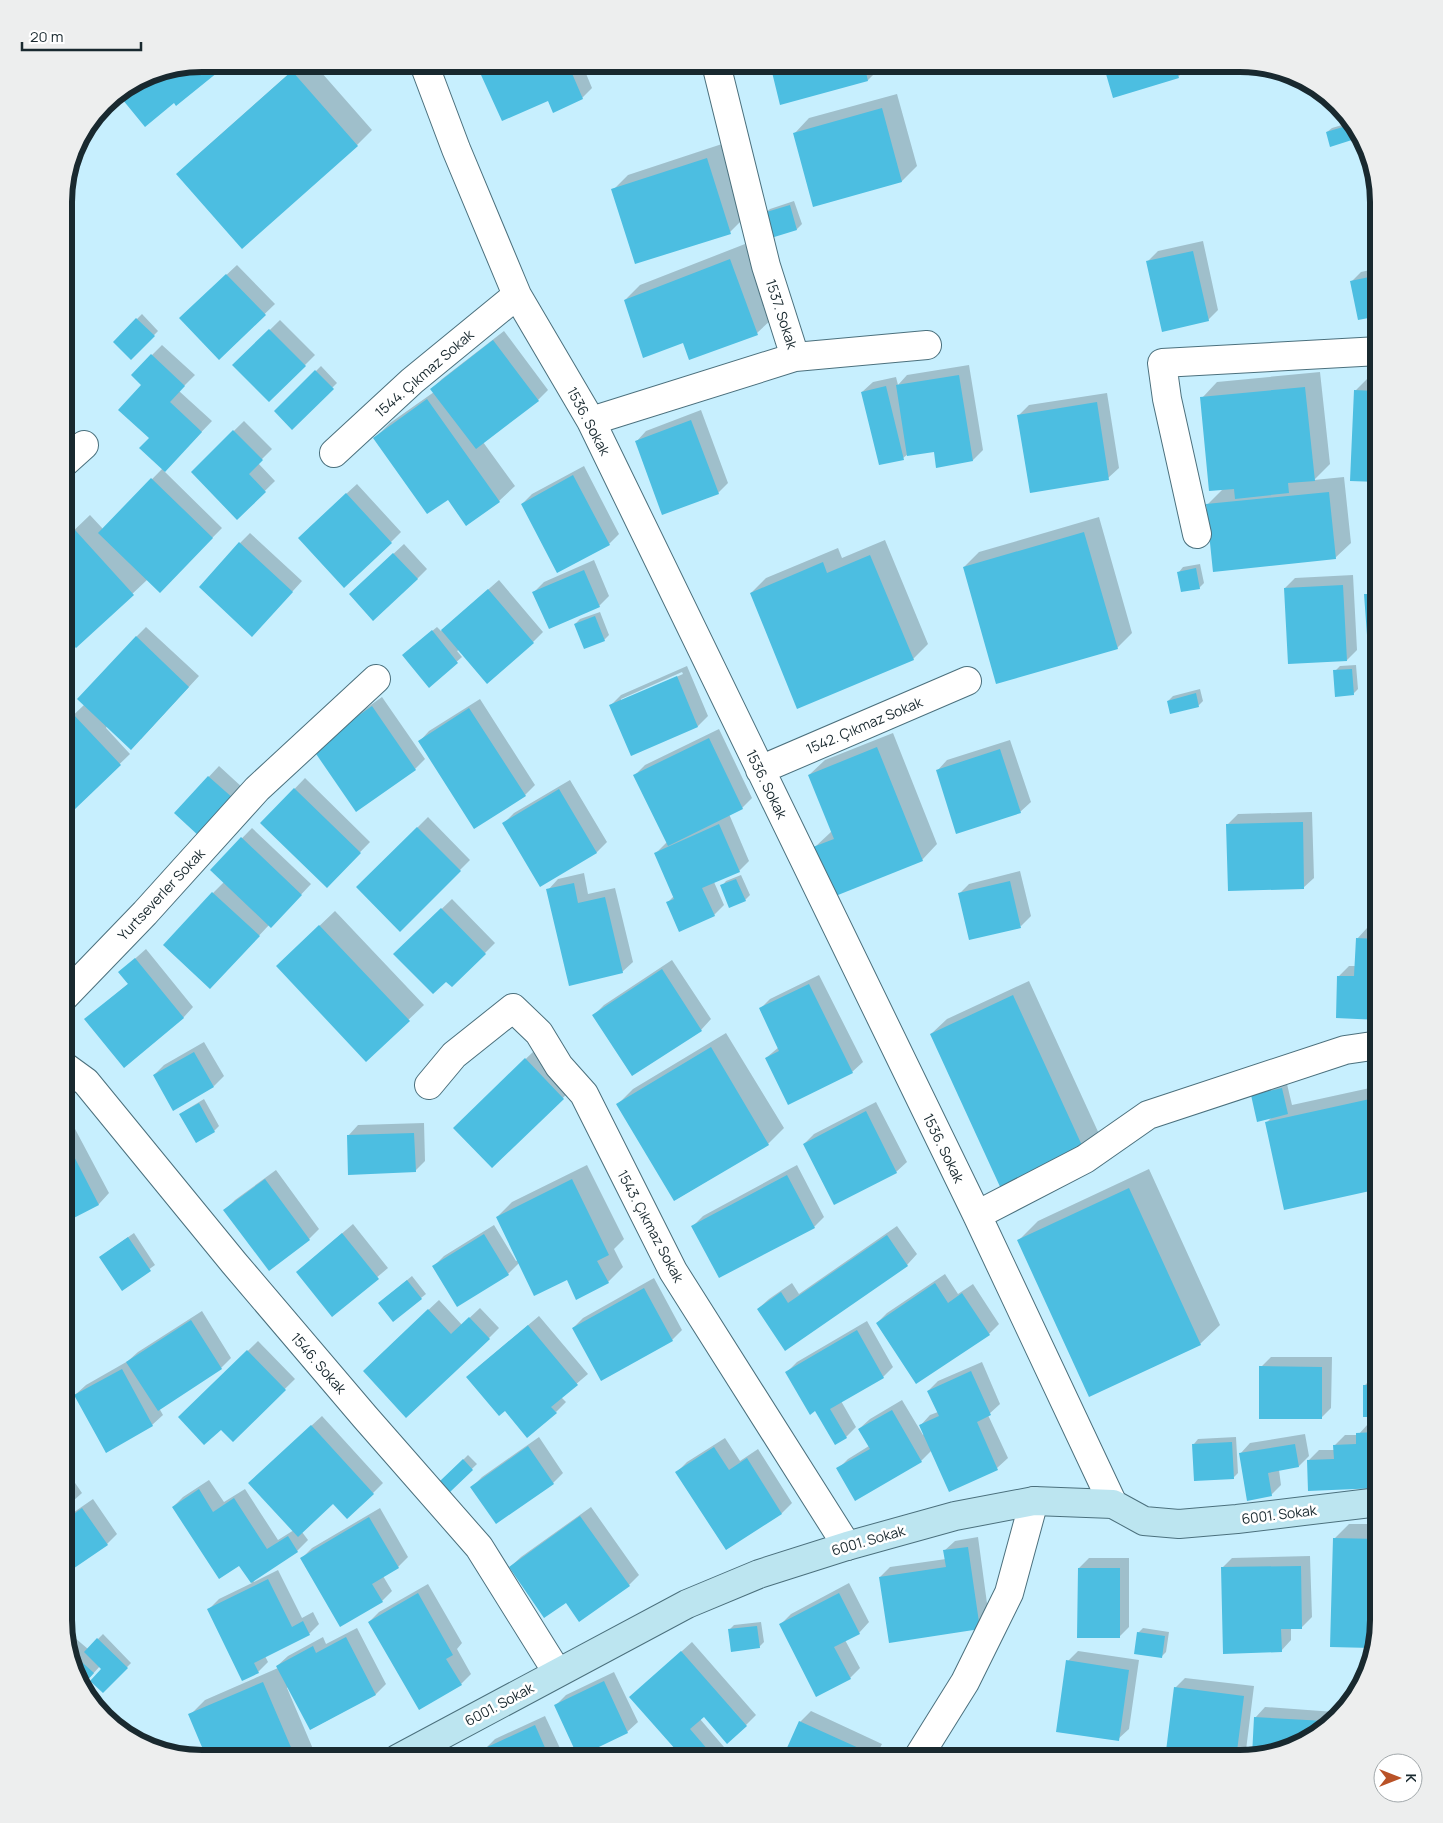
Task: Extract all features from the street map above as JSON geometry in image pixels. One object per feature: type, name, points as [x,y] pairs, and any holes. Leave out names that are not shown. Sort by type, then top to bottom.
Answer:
[{"type":"street","name":"1536. Sokak","points":[[427,73],[456,149],[517,295],[591,421],[976,1214],[1113,1504]]},
{"type":"street","name":"1537. Sokak","points":[[591,421],[796,357],[766,266],[718,73]]},
{"type":"street","name":"1544. Çıkmaz Sokak","points":[[334,453],[412,381],[517,295]]},
{"type":"street","points":[[796,357],[927,344]]},
{"type":"street","points":[[1197,534],[1167,399],[1162,363],[1370,351]]},
{"type":"street","points":[[73,456],[84,446]]},
{"type":"street","name":"Yurtseverler Sokak","points":[[73,988],[145,913],[257,789],[376,679]]},
{"type":"street","name":"1542. Çıkmaz Sokak","points":[[760,770],[967,681]]},
{"type":"street","name":"1543. Çıkmaz Sokak","points":[[429,1085],[454,1055],[513,1008],[539,1033],[559,1066],[584,1094],[673,1271],[847,1546]]},
{"type":"street","points":[[976,1214],[1085,1159],[1148,1115],[1345,1050],[1370,1046]]},
{"type":"street","name":"1546. Sokak","points":[[73,1073],[86,1082],[234,1264],[479,1547],[557,1672]]},
{"type":"street","points":[[923,1750],[965,1682],[1009,1593],[1034,1500]]},
{"type":"street","name":"6001. Sokak","points":[[414,1750],[687,1604],[759,1574],[847,1546],[955,1516],[1034,1500],[1113,1504],[1144,1520],[1179,1524],[1370,1503]]},
{"type":"building","points":[[217,73],[176,106],[174,103],[145,127],[123,100],[130,94],[153,82],[177,75]]},
{"type":"building","points":[[290,73],[294,73],[358,146],[242,249],[176,174]]},
{"type":"building","points":[[480,73],[572,73],[583,99],[553,113],[548,101],[502,121]]},
{"type":"building","points":[[772,73],[866,73],[868,81],[780,105]]},
{"type":"building","points":[[1177,73],[1179,78],[1113,98],[1106,74]]},
{"type":"building","points":[[882,108],[902,182],[813,207],[793,133]]},
{"type":"building","points":[[1346,126],[1354,139],[1330,147],[1326,132]]},
{"type":"building","points":[[707,158],[731,234],[635,264],[611,189]]},
{"type":"building","points":[[790,205],[797,230],[771,238],[763,213]]},
{"type":"building","points":[[1193,251],[1209,321],[1162,332],[1146,261]]},
{"type":"building","points":[[730,259],[758,335],[689,360],[683,343],[643,358],[624,300]]},
{"type":"building","points":[[226,274],[266,315],[219,360],[179,318]]},
{"type":"building","points":[[1370,277],[1370,318],[1358,320],[1350,281]]},
{"type":"building","points":[[136,318],[155,336],[131,360],[113,342]]},
{"type":"building","points":[[269,329],[306,366],[269,402],[232,365]]},
{"type":"building","points":[[493,340],[539,401],[476,449],[430,389]]},
{"type":"building","points":[[151,354],[185,386],[170,402],[202,432],[165,472],[139,448],[149,438],[118,410],[141,385],[131,375]]},
{"type":"building","points":[[315,370],[334,389],[292,430],[274,411]]},
{"type":"building","points":[[959,375],[973,461],[936,468],[934,452],[907,456],[896,385]]},
{"type":"building","points":[[886,386],[904,460],[879,465],[861,392]]},
{"type":"building","points":[[1305,387],[1315,481],[1288,483],[1289,493],[1235,499],[1234,489],[1209,491],[1200,397]]},
{"type":"building","points":[[1354,390],[1370,391],[1370,482],[1350,481]]},
{"type":"building","points":[[427,399],[500,502],[466,526],[448,500],[427,514],[373,438]]},
{"type":"building","points":[[1097,402],[1109,480],[1030,493],[1017,415]]},
{"type":"building","points":[[691,420],[719,494],[662,515],[635,441]]},
{"type":"building","points":[[233,430],[263,460],[249,474],[266,492],[237,520],[191,472]]},
{"type":"building","points":[[573,475],[610,545],[557,573],[521,504]]},
{"type":"building","points":[[151,478],[213,538],[160,593],[98,533]]},
{"type":"building","points":[[1329,492],[1336,559],[1213,572],[1206,504]]},
{"type":"building","points":[[346,493],[392,543],[344,588],[298,538]]},
{"type":"building","points":[[75,530],[134,595],[76,648],[73,645],[73,532]]},
{"type":"building","points":[[1084,532],[1118,649],[996,684],[963,567]]},
{"type":"building","points":[[239,542],[293,592],[252,637],[199,587]]},
{"type":"building","points":[[393,553],[418,579],[373,621],[349,594]]},
{"type":"building","points":[[870,555],[914,660],[797,709],[750,593],[823,562],[827,573]]},
{"type":"building","points":[[1196,568],[1200,589],[1181,592],[1177,572]]},
{"type":"building","points":[[584,570],[600,607],[549,629],[532,592]]},
{"type":"building","points":[[1343,585],[1347,661],[1288,664],[1284,588]]},
{"type":"building","points":[[488,589],[534,643],[487,684],[441,630]]},
{"type":"building","points":[[1364,594],[1370,594],[1370,635],[1367,635]]},
{"type":"building","points":[[595,616],[605,641],[584,649],[574,624]]},
{"type":"building","points":[[432,630],[458,663],[429,688],[402,655]]},
{"type":"building","points":[[136,636],[189,687],[131,750],[77,699]]},
{"type":"building","points":[[1352,669],[1354,695],[1335,697],[1333,670]]},
{"type":"building","points":[[677,676],[698,727],[631,756],[609,705]]},
{"type":"building","points":[[1196,693],[1199,707],[1170,714],[1167,701]]},
{"type":"building","points":[[372,706],[416,770],[356,812],[312,748]]},
{"type":"building","points":[[469,708],[526,796],[474,829],[418,741]]},
{"type":"building","points":[[73,714],[121,765],[73,811]]},
{"type":"building","points":[[709,738],[743,809],[668,846],[633,775]]},
{"type":"building","points":[[877,747],[923,861],[833,897],[813,847],[834,839],[808,775]]},
{"type":"building","points":[[1000,749],[1021,813],[956,834],[936,770]]},
{"type":"building","points":[[208,776],[234,799],[200,837],[174,813]]},
{"type":"building","points":[[294,788],[361,853],[327,888],[260,823]]},
{"type":"building","points":[[559,789],[597,853],[540,887],[502,823]]},
{"type":"building","points":[[1303,822],[1304,889],[1228,891],[1226,824]]},
{"type":"building","points":[[719,824],[740,872],[702,888],[715,916],[679,932],[666,902],[674,899],[654,853]]},
{"type":"building","points":[[417,827],[461,871],[400,932],[356,887]]},
{"type":"building","points":[[241,837],[302,895],[271,928],[210,870]]},
{"type":"building","points":[[736,879],[746,901],[729,908],[720,885]]},
{"type":"building","points":[[1010,881],[1021,928],[969,940],[958,893]]},
{"type":"building","points":[[574,883],[578,903],[605,897],[623,973],[569,986],[546,889]]},
{"type":"building","points":[[212,892],[260,936],[210,989],[163,945]]},
{"type":"building","points":[[441,908],[486,954],[452,987],[446,982],[433,994],[393,954]]},
{"type":"building","points":[[319,925],[410,1021],[366,1062],[276,966]]},
{"type":"building","points":[[1356,938],[1370,939],[1370,1020],[1336,1018],[1337,976],[1354,976]]},
{"type":"building","points":[[135,958],[184,1018],[124,1068],[84,1019],[128,984],[118,972]]},
{"type":"building","points":[[662,969],[702,1031],[632,1076],[592,1015]]},
{"type":"building","points":[[809,984],[853,1073],[788,1105],[765,1058],[779,1051],[759,1008]]},
{"type":"building","points":[[1013,995],[1085,1152],[1002,1191],[930,1034]]},
{"type":"building","points":[[711,1047],[769,1145],[674,1201],[616,1104]]},
{"type":"building","points":[[194,1052],[214,1087],[173,1111],[153,1075]]},
{"type":"building","points":[[525,1058],[564,1099],[492,1168],[453,1128]]},
{"type":"building","points":[[1282,1088],[1288,1114],[1257,1122],[1251,1095]]},
{"type":"building","points":[[1370,1099],[1370,1191],[1284,1210],[1265,1122]]},
{"type":"building","points":[[199,1103],[215,1132],[196,1143],[179,1114]]},
{"type":"building","points":[[866,1111],[897,1173],[834,1205],[803,1144]]},
{"type":"building","points":[[414,1133],[416,1172],[348,1175],[347,1135]]},
{"type":"building","points":[[73,1154],[99,1205],[73,1218]]},
{"type":"building","points":[[787,1175],[815,1228],[719,1278],[691,1226]]},
{"type":"building","points":[[265,1179],[310,1240],[269,1271],[223,1210]]},
{"type":"building","points":[[572,1179],[609,1255],[597,1261],[609,1283],[576,1300],[567,1280],[534,1296],[496,1217]]},
{"type":"building","points":[[1129,1188],[1201,1345],[1089,1397],[1017,1240]]},
{"type":"building","points":[[342,1233],[379,1279],[332,1317],[296,1272]]},
{"type":"building","points":[[484,1234],[509,1275],[457,1307],[432,1266]]},
{"type":"building","points":[[887,1235],[908,1266],[785,1351],[757,1309],[781,1292],[788,1303]]},
{"type":"building","points":[[128,1237],[151,1271],[122,1291],[99,1257]]},
{"type":"building","points":[[407,1280],[422,1299],[393,1322],[378,1303]]},
{"type":"building","points":[[935,1283],[948,1303],[962,1293],[990,1335],[916,1384],[876,1323]]},
{"type":"building","points":[[644,1288],[673,1341],[601,1381],[572,1328]]},
{"type":"building","points":[[428,1309],[451,1334],[469,1317],[490,1339],[406,1418],[363,1371]]},
{"type":"building","points":[[191,1320],[222,1369],[158,1411],[126,1362]]},
{"type":"building","points":[[528,1325],[578,1385],[551,1407],[557,1413],[527,1438],[505,1411],[499,1416],[466,1377]]},
{"type":"building","points":[[857,1330],[884,1378],[830,1409],[847,1438],[835,1445],[815,1411],[810,1415],[785,1372]]},
{"type":"building","points":[[247,1350],[286,1390],[233,1442],[221,1430],[204,1445],[178,1417]]},
{"type":"building","points":[[1259,1366],[1322,1367],[1322,1419],[1259,1419]]},
{"type":"building","points":[[122,1369],[153,1426],[106,1453],[74,1395]]},
{"type":"building","points":[[971,1371],[991,1415],[977,1422],[998,1470],[949,1492],[919,1425],[939,1416],[927,1391]]},
{"type":"building","points":[[1363,1385],[1370,1385],[1370,1417],[1363,1417]]},
{"type":"building","points":[[892,1410],[922,1462],[855,1501],[836,1468],[870,1449],[858,1429]]},
{"type":"building","points":[[311,1425],[374,1494],[347,1519],[333,1504],[298,1537],[248,1483]]},
{"type":"building","points":[[1370,1432],[1370,1488],[1308,1491],[1307,1460],[1334,1459],[1333,1445],[1356,1444],[1356,1433]]},
{"type":"building","points":[[1232,1442],[1234,1479],[1194,1481],[1192,1444]]},
{"type":"building","points":[[1295,1444],[1299,1467],[1268,1473],[1272,1496],[1247,1501],[1239,1453]]},
{"type":"building","points":[[528,1446],[554,1484],[496,1524],[470,1487]]},
{"type":"building","points":[[714,1447],[729,1470],[747,1458],[782,1514],[726,1550],[675,1472]]},
{"type":"building","points":[[463,1459],[473,1470],[450,1492],[440,1481]]},
{"type":"building","points":[[199,1489],[213,1512],[234,1498],[267,1549],[288,1536],[298,1552],[251,1583],[239,1566],[219,1579],[172,1507]]},
{"type":"building","points":[[82,1508],[108,1545],[73,1569],[73,1514]]},
{"type":"building","points":[[580,1516],[630,1586],[579,1622],[566,1603],[544,1618],[509,1567]]},
{"type":"building","points":[[369,1517],[399,1568],[372,1584],[383,1602],[340,1627],[300,1558]]},
{"type":"building","points":[[1333,1538],[1370,1539],[1370,1621],[1368,1648],[1330,1647]]},
{"type":"building","points":[[968,1547],[980,1629],[889,1643],[879,1577],[946,1567],[943,1550]]},
{"type":"building","points":[[1301,1566],[1302,1629],[1281,1629],[1282,1652],[1223,1654],[1221,1567]]},
{"type":"building","points":[[1078,1568],[1120,1568],[1120,1638],[1077,1638]]},
{"type":"building","points":[[268,1579],[292,1627],[303,1621],[310,1635],[254,1663],[259,1673],[242,1681],[207,1609]]},
{"type":"building","points":[[418,1593],[453,1655],[446,1659],[462,1685],[419,1710],[368,1622]]},
{"type":"building","points":[[839,1593],[860,1634],[834,1647],[851,1679],[816,1697],[779,1624]]},
{"type":"building","points":[[757,1626],[760,1648],[731,1652],[728,1629]]},
{"type":"building","points":[[1137,1632],[1165,1636],[1162,1658],[1134,1654]]},
{"type":"building","points":[[346,1637],[376,1695],[310,1730],[276,1666],[313,1646],[316,1653]]},
{"type":"building","points":[[97,1638],[128,1668],[103,1693],[90,1681],[101,1669],[84,1652]]},
{"type":"building","points":[[681,1651],[747,1726],[727,1744],[704,1717],[690,1729],[708,1750],[676,1750],[629,1697]]},
{"type":"building","points":[[79,1659],[94,1673],[87,1680]]},
{"type":"building","points":[[1066,1660],[1129,1670],[1119,1741],[1056,1732]]},
{"type":"building","points":[[604,1681],[628,1733],[593,1750],[575,1750],[554,1705]]},
{"type":"building","points":[[263,1682],[292,1750],[203,1750],[188,1714]]},
{"type":"building","points":[[1174,1687],[1244,1696],[1237,1750],[1166,1750]]},
{"type":"building","points":[[1254,1717],[1323,1721],[1313,1729],[1290,1741],[1252,1749]]},
{"type":"building","points":[[799,1721],[863,1750],[786,1750]]},
{"type":"building","points":[[535,1725],[546,1750],[484,1750]]}]
